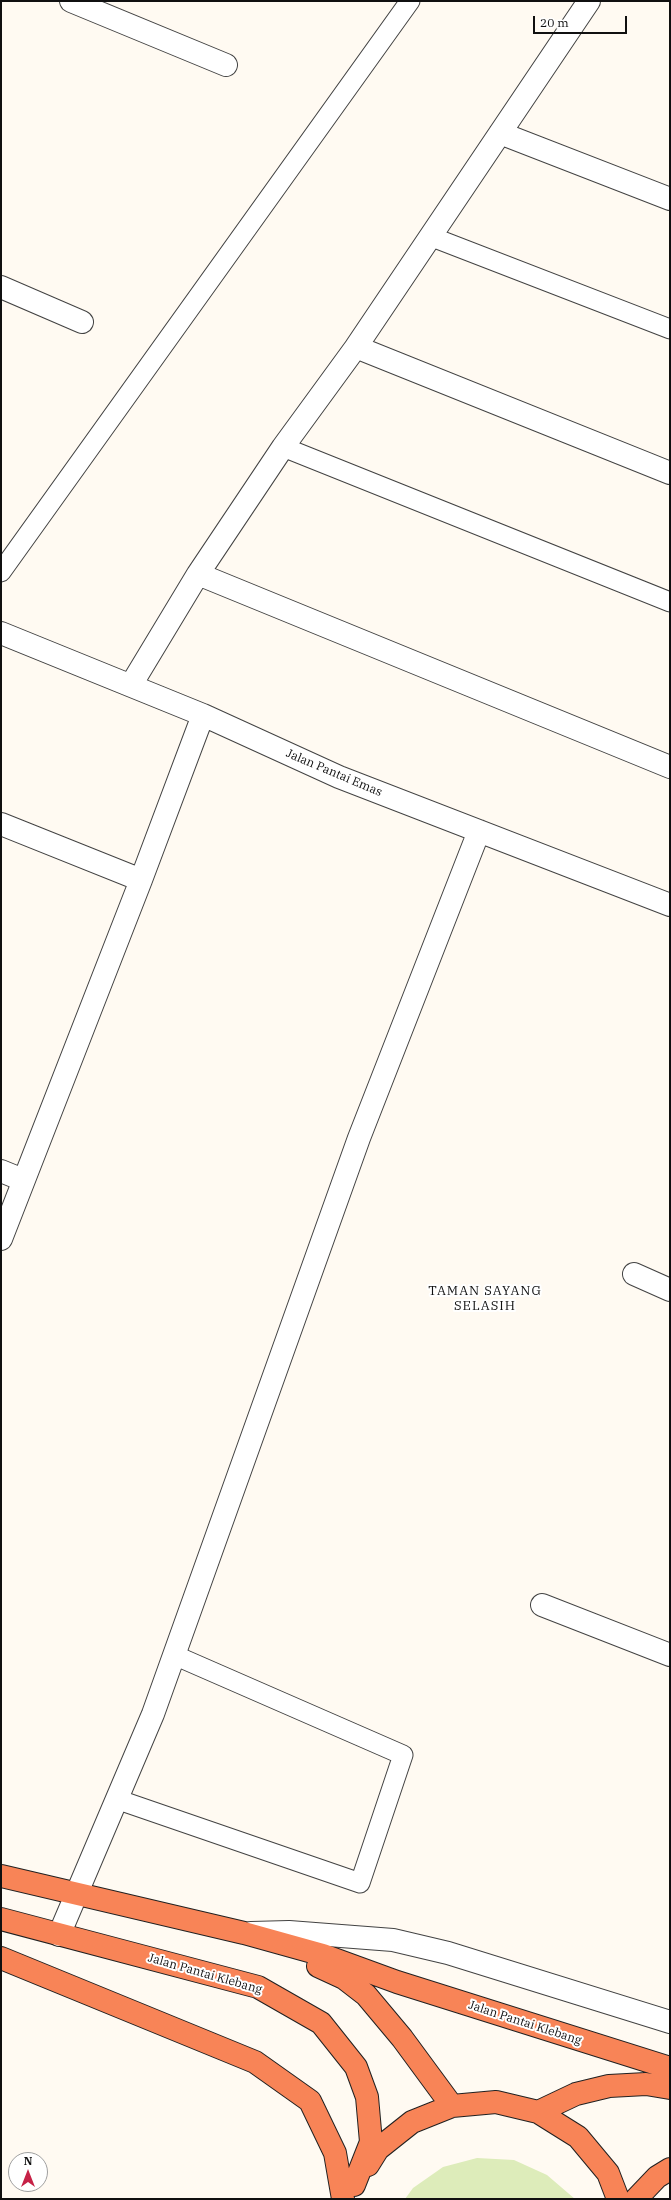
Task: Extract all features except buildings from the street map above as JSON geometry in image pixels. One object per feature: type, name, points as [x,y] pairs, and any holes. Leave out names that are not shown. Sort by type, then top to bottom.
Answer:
[{"type":"highway","name":"Jalan Pantai Klebang","points":[[1,1876],[244,1933],[323,1955],[434,1994],[670,2068]]},
{"type":"highway","name":"Jalan Pantai Klebang","points":[[1,1919],[258,1987],[321,2022],[356,2067],[367,2097],[371,2142],[349,2194]]},
{"type":"highway","name":"Jalan Pantai Klebang","points":[[244,1933],[344,1978],[366,1994],[402,2038],[452,2106]]},
{"type":"highway","points":[[1,1958],[254,2062],[310,2101],[336,2153],[349,2194]]},
{"type":"highway","points":[[538,2112],[576,2094],[609,2086],[646,2084],[670,2088]]},
{"type":"highway","points":[[349,2194],[378,2149],[412,2122],[452,2106],[496,2102],[538,2112],[578,2137],[608,2172],[618,2199]]},
{"type":"highway","points":[[636,2199],[657,2177],[670,2169]]},
{"type":"street","points":[[71,1],[226,65]]},
{"type":"street","points":[[131,685],[198,574],[283,447],[432,237],[589,1]]},
{"type":"street","points":[[500,133],[670,199]]},
{"type":"street","points":[[1,287],[82,322]]},
{"type":"street","points":[[356,346],[670,473]]},
{"type":"street","points":[[198,574],[670,767]]},
{"type":"street","name":"Jalan Pantai Emas","points":[[1,633],[203,715],[339,777],[670,905]]},
{"type":"street","points":[[1,1239],[141,880],[203,715]]},
{"type":"street","points":[[1,824],[141,880]]},
{"type":"street","points":[[59,1935],[75,1893],[153,1714],[359,1138],[478,831]]},
{"type":"street","points":[[1,1171],[23,1180]]},
{"type":"street","points":[[634,1274],[670,1290]]},
{"type":"street","points":[[542,1605],[670,1655]]},
{"type":"street","points":[[244,1933],[289,1932],[393,1940],[448,1953],[670,2022]]},
{"type":"lane","points":[[1,572],[410,1]]},
{"type":"lane","points":[[432,237],[670,329]]},
{"type":"lane","points":[[283,447],[670,602]]},
{"type":"lane","points":[[116,1799],[360,1883],[403,1755],[174,1655]]},
{"type":"green space","points":[[477,2158],[514,2160],[547,2175],[575,2199],[405,2199],[413,2188],[443,2167]]},
{"type":"district","name":"TAMAN SAYANG SELASIH","points":[[485,1298]]}]
